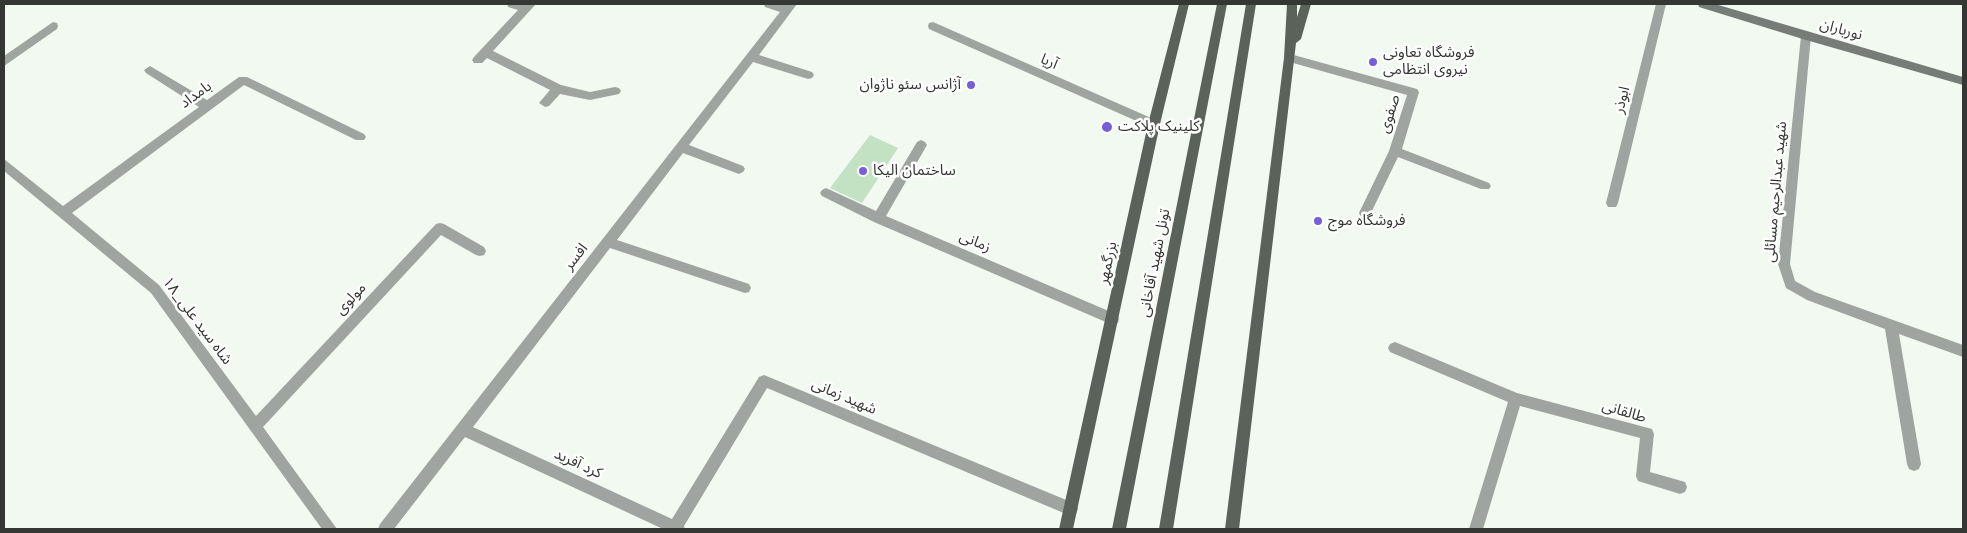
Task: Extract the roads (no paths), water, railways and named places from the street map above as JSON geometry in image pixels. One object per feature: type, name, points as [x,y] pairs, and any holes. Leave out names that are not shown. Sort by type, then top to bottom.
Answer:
[{"type":"main road","name":"بزرگمهر","points":[[1066,529],[1154,124],[1184,4]]},
{"type":"main road","name":"تونل شهید آقاخانی","points":[[1119,529],[1222,4]]},
{"type":"main road","points":[[1166,529],[1251,4]]},
{"type":"main road","points":[[1232,529],[1290,58],[1292,4]]},
{"type":"main road","points":[[1290,58],[1306,4]]},
{"type":"street","points":[[512,4],[529,6]]},
{"type":"street","points":[[769,4],[789,7]]},
{"type":"street","name":"ابوذر","points":[[1612,204],[1661,4]]},
{"type":"street","name":"نورباران","points":[[1708,4],[1806,36],[1963,81]]},
{"type":"street","points":[[529,6],[482,56],[558,88],[590,96],[615,90]]},
{"type":"street","name":"افسر","points":[[385,529],[789,7]]},
{"type":"street","points":[[4,62],[54,26]]},
{"type":"street","name":"آریا","points":[[932,26],[1154,124]]},
{"type":"street","name":"شهید عبدالرحیم مسائلی","points":[[1806,36],[1784,264],[1790,284],[1811,296],[1963,351]]},
{"type":"street","points":[[750,57],[808,74]]},
{"type":"street","name":"صفوی","points":[[1290,58],[1413,92],[1395,151],[1365,213]]},
{"type":"street","points":[[150,70],[207,106]]},
{"type":"street","name":"بامداد","points":[[63,213],[243,80],[360,137]]},
{"type":"street","points":[[545,103],[558,88]]},
{"type":"street","points":[[878,218],[921,145]]},
{"type":"street","points":[[681,147],[739,169]]},
{"type":"street","name":"صفوی","points":[[1395,151],[1485,186]]},
{"type":"street","name":"۱۸_شاه سید علی","points":[[4,164],[155,290],[330,529]]},
{"type":"street","name":"زمانی","points":[[826,193],[878,218],[1113,319]]},
{"type":"street","name":"مولوی","points":[[255,426],[440,228],[480,251]]},
{"type":"street","points":[[608,242],[745,288]]},
{"type":"street","points":[[1892,325],[1914,464]]},
{"type":"street","name":"طالقانی","points":[[1395,348],[1516,399],[1647,434],[1643,476],[1680,487]]},
{"type":"street","name":"شهید زمانی","points":[[676,528],[764,381],[1071,509]]},
{"type":"street","points":[[1476,529],[1516,399]]},
{"type":"street","name":"کرد آفرید","points":[[463,429],[676,528]]},
{"type":"place","name":"فروشگاه تعاونی نیروی انتظامی","points":[[1373,62]]},
{"type":"place","name":"آژانس سئو ناژوان","points":[[971,85]]},
{"type":"place","name":"کلینیک پلاکت","points":[[1107,127]]},
{"type":"place","name":"ساختمان الیکا","points":[[863,171]]},
{"type":"place","name":"فروشگاه موج","points":[[1318,221]]}]
